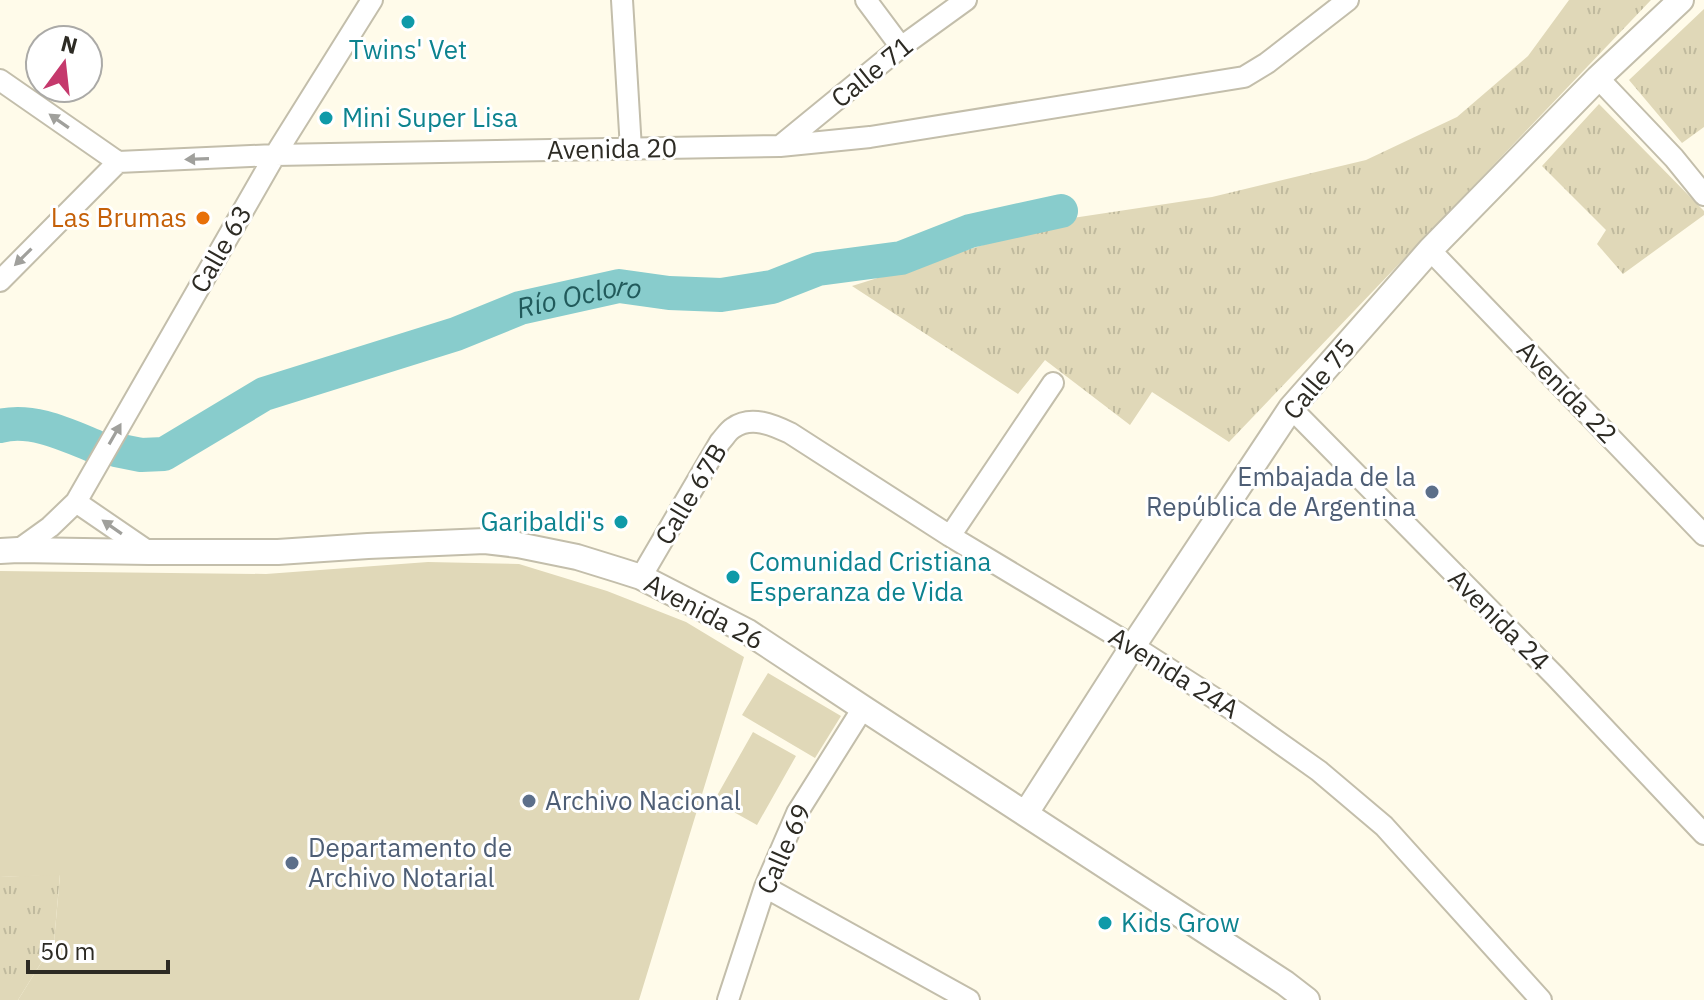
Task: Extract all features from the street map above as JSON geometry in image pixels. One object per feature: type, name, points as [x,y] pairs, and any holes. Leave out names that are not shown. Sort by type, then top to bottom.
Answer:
[{"type":"street","name":"Calle 63","points":[[9,550],[50,527],[76,502],[275,155],[372,0]]},
{"type":"street","points":[[622,0],[631,149]]},
{"type":"street","points":[[866,0],[901,47]]},
{"type":"street","name":"Calle 71","points":[[780,146],[901,47],[966,0]]},
{"type":"street","name":"Avenida 20","points":[[118,162],[275,155],[780,146],[870,137],[1244,77],[1267,63],[1348,0]]},
{"type":"street","name":"Calle 75","points":[[1026,813],[1291,408],[1430,250],[1598,78],[1681,0]]},
{"type":"street","points":[[1598,78],[1674,158],[1704,195]]},
{"type":"street","points":[[0,80],[118,162],[0,281]]},
{"type":"street","name":"Avenida 22","points":[[1430,250],[1704,535]]},
{"type":"street","points":[[950,536],[1053,383]]},
{"type":"street","name":"Avenida 24","points":[[1291,408],[1555,676],[1704,834]]},
{"type":"street","name":"Avenida 24A","points":[[751,421],[772,424],[790,433],[950,536],[1133,646],[1260,728],[1319,771],[1384,826],[1541,1000]]},
{"type":"street","name":"Calle 67B","points":[[641,577],[720,442],[734,427],[751,421]]},
{"type":"street","points":[[76,502],[149,552]]},
{"type":"street","name":"Avenida 26","points":[[9,550],[278,552],[485,541],[577,557],[641,577],[748,632],[1307,1000]]},
{"type":"street","name":"Calle 69","points":[[728,1000],[765,887],[797,813],[863,708]]},
{"type":"street","points":[[765,887],[969,1000]]},
{"type":"green space","points":[[1569,0],[1651,0],[1229,442],[1152,392],[1130,425],[1045,360],[1018,394],[852,286],[1066,219],[1212,197],[1366,160],[1457,117],[1528,56]]},
{"type":"green space","points":[[1704,9],[1704,127],[1682,143],[1629,80]]},
{"type":"green space","points":[[1599,104],[1704,211],[1704,215],[1623,274],[1597,244],[1606,230],[1542,166]]},
{"type":"green space","points":[[428,562],[519,564],[607,591],[686,622],[744,657],[639,1000],[18,1000],[54,942],[60,875],[0,877],[0,571],[266,574]]},
{"type":"green space","points":[[768,673],[841,716],[815,758],[742,715]]},
{"type":"green space","points":[[753,732],[796,756],[757,825],[714,801]]},
{"type":"green space","points":[[60,874],[54,942],[18,1000],[0,1000],[0,877]]},
{"type":"waterway","name":"Río Ocloro","points":[[116,450],[141,455],[164,454],[264,394],[456,334],[520,308],[619,286],[669,293],[721,295],[772,287],[818,269],[901,258],[970,231],[1061,211]]},
{"type":"waterway","name":"Río Ocloro","points":[[0,426],[36,426],[94,446]]},
{"type":"place","name":"Twins' Vet","points":[[408,22]]},
{"type":"place","name":"Mini Super Lisa","points":[[326,118]]},
{"type":"place","name":"Las Brumas","points":[[203,218]]},
{"type":"place","name":"Embajada de la República de Argentina","points":[[1432,492]]},
{"type":"place","name":"Garibaldi's","points":[[621,522]]},
{"type":"place","name":"Comunidad Cristiana Esperanza de Vida","points":[[733,577]]},
{"type":"place","name":"Archivo Nacional","points":[[529,801]]},
{"type":"place","name":"Departamento de Archivo Notarial","points":[[292,863]]},
{"type":"place","name":"Kids Grow","points":[[1105,923]]}]
